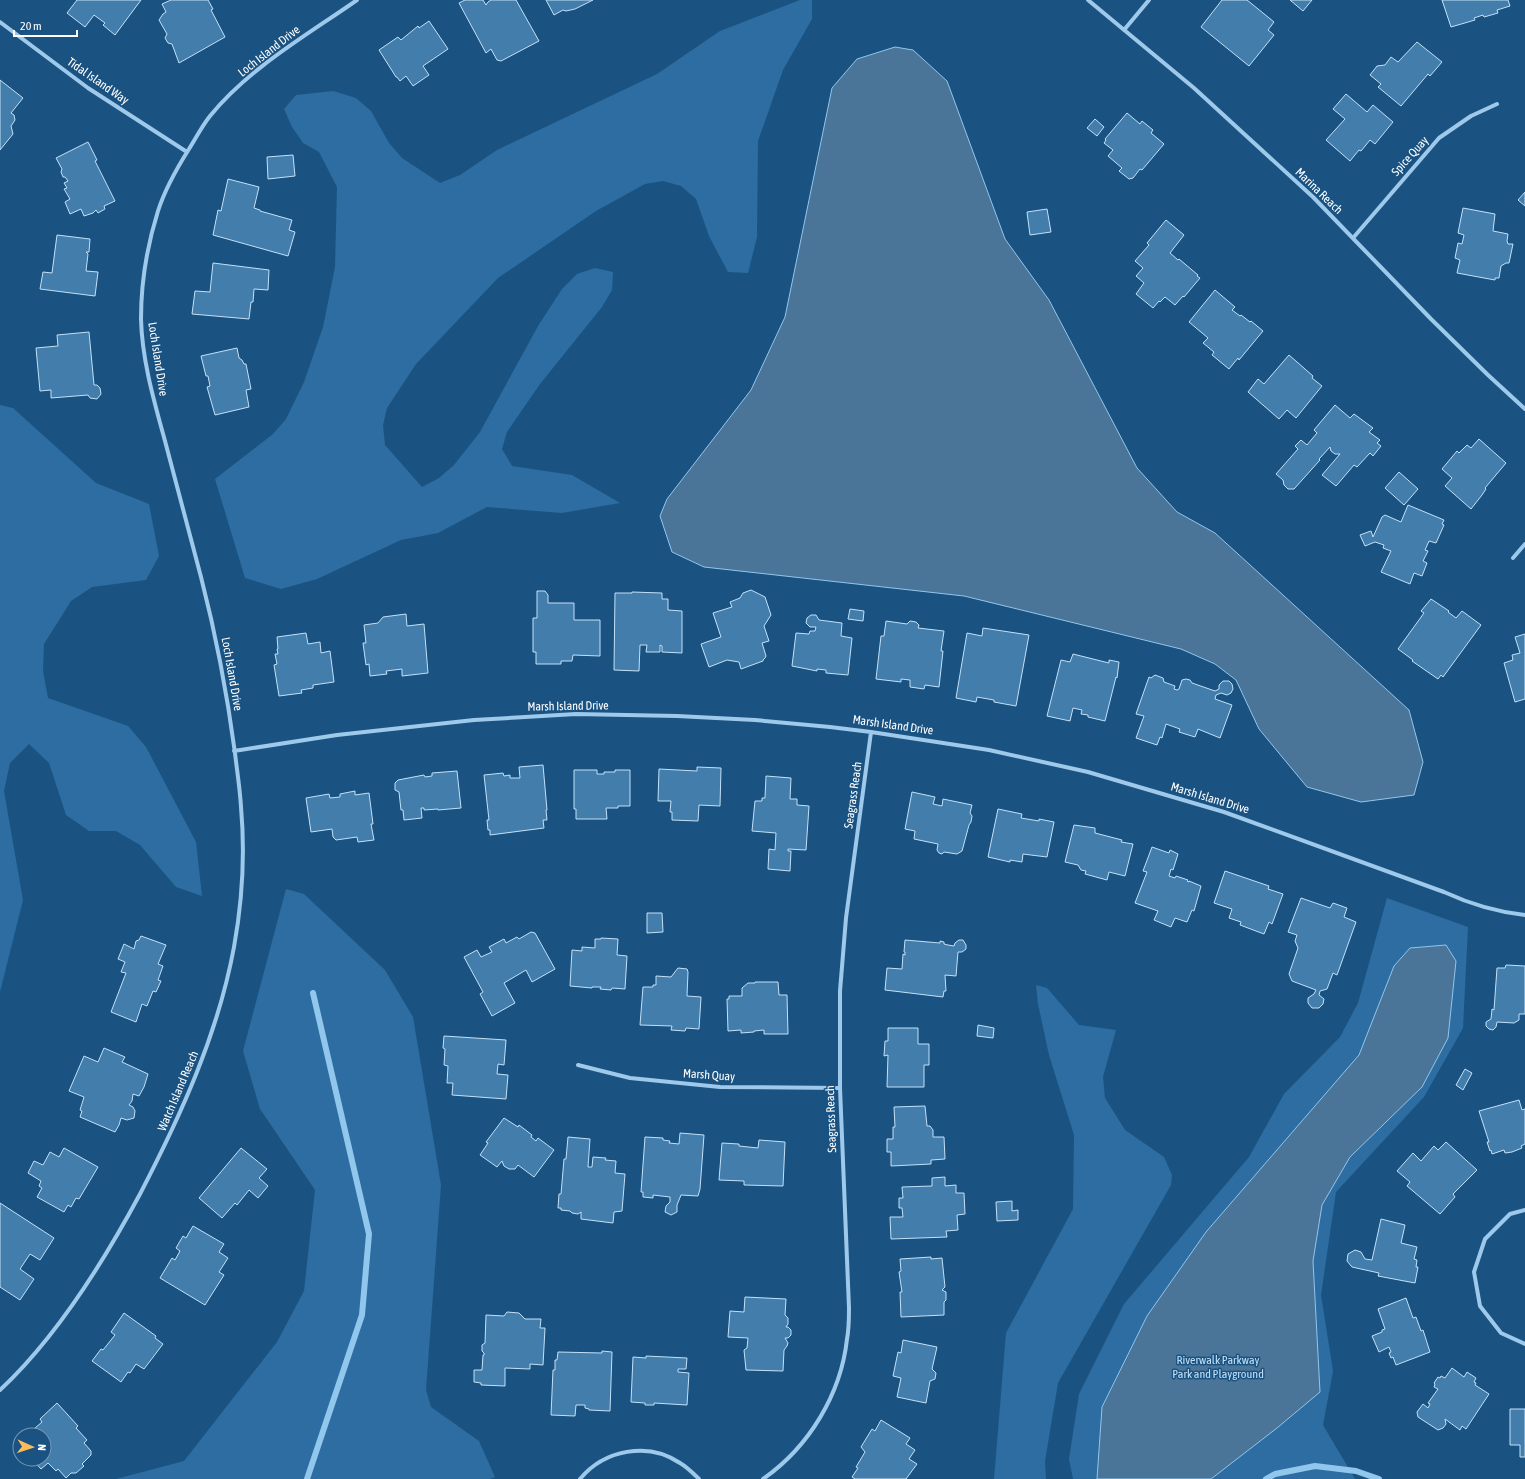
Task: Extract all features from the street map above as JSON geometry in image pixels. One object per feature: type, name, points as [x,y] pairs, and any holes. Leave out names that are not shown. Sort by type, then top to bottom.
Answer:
[{"type":"street","name":"Loch Island Drive","points":[[234,751],[230,713],[213,626],[152,393],[144,349],[141,320],[146,255],[158,210],[181,160],[210,116],[270,60],[357,0]]},
{"type":"street","name":"Marina Reach","points":[[1088,0],[1194,88],[1313,197],[1488,375],[1525,409]]},
{"type":"street","points":[[1124,30],[1149,0]]},
{"type":"street","name":"Tidal Island Way","points":[[0,22],[88,88],[187,152]]},
{"type":"street","name":"Spice Quay","points":[[1353,238],[1439,138],[1471,116],[1497,104]]},
{"type":"street","points":[[1513,558],[1525,544]]},
{"type":"street","name":"Marsh Island Drive","points":[[234,751],[337,735],[467,721],[576,714],[677,716],[755,720],[871,732],[989,750],[1088,772],[1224,812],[1462,900],[1501,911],[1525,915]]},
{"type":"street","name":"Seagrass Reach","points":[[763,1479],[779,1468],[802,1444],[812,1430],[832,1393],[840,1371],[847,1340],[849,1308],[840,1088],[840,991],[846,918],[871,732]]},
{"type":"street","name":"Watch Island Reach","points":[[0,1390],[56,1328],[80,1294],[124,1223],[167,1141],[190,1092],[211,1036],[234,949],[238,920],[243,858],[242,808],[234,751]]},
{"type":"street","name":"Marsh Quay","points":[[578,1065],[630,1078],[720,1086],[840,1088]]},
{"type":"street","points":[[1525,1210],[1510,1214],[1485,1238],[1474,1272],[1480,1306],[1501,1333],[1525,1344]]},
{"type":"street","points":[[580,1479],[588,1470],[609,1457],[632,1450],[657,1453],[680,1462],[698,1479]]},
{"type":"green space","points":[[800,0],[812,0],[812,19],[783,70],[758,141],[757,237],[748,273],[728,272],[709,236],[696,199],[681,186],[663,181],[645,184],[596,211],[498,278],[416,364],[387,408],[383,425],[385,445],[422,487],[439,478],[454,465],[480,432],[538,326],[562,289],[577,274],[595,268],[613,272],[612,290],[602,307],[540,384],[507,432],[502,449],[512,466],[572,475],[620,503],[562,513],[487,507],[438,533],[401,540],[317,579],[281,589],[245,578],[215,479],[273,434],[286,419],[304,382],[323,327],[335,267],[337,187],[319,152],[303,143],[292,127],[284,109],[296,95],[333,91],[356,98],[371,111],[389,143],[402,158],[440,183],[460,175],[497,150],[657,74],[720,31]]},
{"type":"green space","points":[[0,405],[13,408],[96,483],[149,504],[159,556],[146,580],[92,587],[71,601],[44,644],[43,671],[48,698],[128,726],[146,747],[196,842],[202,896],[176,887],[140,845],[116,831],[89,831],[66,815],[49,763],[29,744],[10,763],[4,791],[23,900],[0,992]]},
{"type":"green space","points":[[286,889],[304,894],[385,970],[413,1017],[441,1185],[426,1390],[431,1407],[479,1441],[495,1477],[490,1479],[116,1479],[184,1461],[277,1342],[304,1291],[315,1190],[260,1109],[243,1051]]},
{"type":"green space","name":"Riverwalk Parkway Park and Playground","points":[[1387,898],[1468,927],[1463,1028],[1424,1097],[1336,1192],[1321,1295],[1333,1371],[1323,1425],[1355,1479],[1073,1479],[1069,1459],[1079,1394],[1124,1304],[1249,1157],[1284,1094],[1340,1037],[1358,1003]]},
{"type":"green space","points":[[1036,985],[1047,988],[1079,1025],[1116,1030],[1103,1077],[1105,1098],[1125,1130],[1164,1157],[1172,1175],[1171,1185],[1058,1383],[1045,1461],[1046,1479],[994,1479],[1006,1333],[1073,1209],[1074,1135],[1049,1055],[1038,1004]]},
{"type":"shaded area","points":[[895,47],[913,50],[947,81],[1005,239],[1049,300],[1137,468],[1177,512],[1215,533],[1409,710],[1423,762],[1414,795],[1361,802],[1307,787],[1259,729],[1236,680],[1215,664],[1181,649],[964,596],[704,567],[672,552],[660,516],[667,499],[751,390],[785,317],[832,88],[857,59]]},
{"type":"shaded area","name":"Riverwalk Parkway Park and Playground","points":[[1446,945],[1456,961],[1448,1038],[1422,1087],[1350,1157],[1322,1205],[1313,1261],[1320,1392],[1277,1428],[1211,1479],[1097,1479],[1102,1407],[1147,1316],[1206,1232],[1359,1055],[1394,966],[1410,948]]},
{"type":"building","points":[[77,0],[141,0],[115,35],[103,25],[105,23],[94,15],[85,27],[67,13]]},
{"type":"building","points":[[171,0],[208,0],[213,9],[211,10],[225,37],[179,63],[172,44],[168,43],[165,38],[167,34],[159,20],[166,12],[162,4]]},
{"type":"building","points":[[465,0],[483,0],[486,5],[491,0],[516,0],[539,41],[501,61],[497,60],[491,49],[486,53],[459,3]]},
{"type":"building","points":[[546,0],[593,0],[575,9],[566,11],[563,10],[554,15]]},
{"type":"building","points":[[1222,0],[1247,0],[1274,22],[1268,30],[1274,35],[1249,66],[1201,27]]},
{"type":"building","points":[[1290,0],[1312,0],[1303,11]]},
{"type":"building","points":[[1442,0],[1508,0],[1510,6],[1497,10],[1498,13],[1484,17],[1483,15],[1474,18],[1475,20],[1451,27]]},
{"type":"building","points":[[429,21],[448,49],[423,66],[429,75],[413,86],[406,76],[400,81],[396,77],[379,50],[398,37],[401,40],[418,26],[419,28]]},
{"type":"building","points":[[1417,42],[1442,62],[1430,76],[1428,74],[1401,106],[1378,87],[1381,84],[1370,75],[1377,66],[1385,65],[1391,57],[1398,62]]},
{"type":"building","points":[[0,80],[23,98],[11,113],[14,115],[15,120],[11,126],[13,134],[0,150]]},
{"type":"building","points":[[1346,94],[1367,112],[1373,105],[1393,122],[1375,144],[1370,140],[1350,161],[1326,140],[1345,119],[1333,109]]},
{"type":"building","points":[[1127,113],[1140,124],[1142,121],[1153,130],[1151,133],[1164,144],[1142,170],[1140,169],[1133,178],[1129,179],[1119,171],[1122,168],[1108,156],[1113,150],[1104,143],[1106,140],[1105,139]]},
{"type":"building","points":[[1095,119],[1104,127],[1097,136],[1087,128]]},
{"type":"building","points":[[88,142],[97,160],[95,161],[115,201],[104,206],[105,209],[98,213],[96,210],[93,213],[84,216],[81,209],[70,214],[65,202],[70,199],[64,189],[67,188],[64,183],[68,181],[65,177],[63,177],[61,172],[62,169],[56,158]]},
{"type":"building","points":[[293,155],[295,176],[268,179],[267,157]]},
{"type":"building","points":[[228,179],[259,187],[254,208],[292,220],[289,230],[295,232],[288,256],[213,235],[218,210],[221,211]]},
{"type":"building","points":[[1525,192],[1525,206],[1518,200]]},
{"type":"building","points":[[1463,208],[1495,214],[1493,231],[1508,234],[1508,244],[1513,244],[1509,263],[1501,266],[1499,278],[1495,278],[1495,280],[1457,273],[1460,260],[1455,258],[1458,243],[1462,244],[1464,235],[1458,233]]},
{"type":"building","points":[[1047,209],[1051,232],[1030,235],[1027,212]]},
{"type":"building","points":[[1166,220],[1184,235],[1170,253],[1200,278],[1175,305],[1165,297],[1153,308],[1136,294],[1144,283],[1136,276],[1143,268],[1135,261],[1149,245],[1147,243]]},
{"type":"building","points":[[57,235],[90,239],[89,252],[86,252],[88,254],[86,271],[98,272],[95,296],[40,289],[43,272],[52,273]]},
{"type":"building","points":[[213,263],[269,270],[268,290],[254,289],[249,319],[192,314],[195,291],[210,292]]},
{"type":"building","points":[[1215,290],[1235,307],[1232,310],[1250,322],[1251,321],[1263,331],[1239,360],[1238,358],[1229,369],[1212,355],[1214,352],[1203,343],[1208,338],[1189,322]]},
{"type":"building","points":[[89,332],[94,385],[97,385],[100,388],[101,394],[97,399],[90,398],[88,395],[51,398],[51,390],[40,391],[36,348],[58,346],[57,335]]},
{"type":"building","points":[[237,348],[239,358],[244,364],[246,364],[251,389],[246,390],[249,407],[215,415],[207,387],[210,386],[208,376],[206,376],[201,356]]},
{"type":"building","points":[[1289,355],[1322,386],[1296,418],[1287,410],[1279,419],[1248,392],[1258,379],[1264,384]]},
{"type":"building","points":[[1335,405],[1350,418],[1354,414],[1373,428],[1369,432],[1380,440],[1377,443],[1381,446],[1373,456],[1370,453],[1357,467],[1354,465],[1336,486],[1322,475],[1340,454],[1335,454],[1331,451],[1330,447],[1294,489],[1288,489],[1284,485],[1283,480],[1276,474],[1298,449],[1295,446],[1301,440],[1307,445],[1317,433],[1314,430]]},
{"type":"building","points":[[1479,439],[1506,463],[1485,488],[1486,489],[1482,495],[1471,509],[1445,486],[1452,478],[1442,469],[1457,451],[1459,453],[1467,445],[1471,448]]},
{"type":"building","points":[[1399,472],[1418,489],[1404,505],[1385,488]]},
{"type":"building","points":[[1408,505],[1444,520],[1442,524],[1444,525],[1436,543],[1429,541],[1425,550],[1428,551],[1423,561],[1427,563],[1422,576],[1414,573],[1410,584],[1381,572],[1391,551],[1383,548],[1384,545],[1375,542],[1365,546],[1360,535],[1371,531],[1373,537],[1382,517],[1385,515],[1401,522]]},
{"type":"building","points":[[751,590],[765,597],[771,615],[764,626],[769,641],[762,643],[766,656],[765,658],[763,661],[741,669],[739,662],[727,660],[709,667],[701,644],[721,637],[713,613],[732,607],[730,602],[740,598],[743,593]]},
{"type":"building","points":[[537,591],[545,591],[548,595],[548,603],[574,603],[574,620],[600,620],[600,656],[573,655],[572,661],[561,661],[561,664],[536,664],[536,652],[533,652],[533,618],[537,618]]},
{"type":"building","points":[[615,593],[662,593],[662,599],[668,599],[668,610],[682,611],[682,653],[662,652],[662,646],[660,645],[660,652],[646,652],[647,645],[640,645],[639,671],[614,670]]},
{"type":"building","points":[[1431,599],[1449,611],[1448,612],[1456,618],[1462,611],[1481,625],[1443,677],[1441,675],[1438,679],[1398,649],[1424,613],[1421,611]]},
{"type":"building","points":[[850,609],[864,611],[863,621],[848,619]]},
{"type":"building","points":[[406,614],[407,626],[424,624],[428,673],[402,676],[402,669],[386,671],[387,674],[370,676],[369,664],[366,665],[363,643],[366,643],[364,625],[378,623],[383,617]]},
{"type":"building","points":[[811,615],[816,615],[819,620],[842,623],[841,636],[852,638],[848,675],[826,673],[826,670],[817,669],[817,671],[792,666],[796,633],[809,634],[810,631],[815,631],[816,627],[810,627],[806,623],[807,618]]},
{"type":"building","points":[[886,621],[907,624],[910,621],[916,622],[919,625],[918,628],[944,631],[941,651],[943,651],[939,687],[925,685],[924,689],[910,687],[910,680],[901,679],[901,682],[876,679],[881,636],[884,636]]},
{"type":"building","points":[[983,628],[1029,635],[1016,706],[977,697],[976,702],[956,698],[967,633],[982,636]]},
{"type":"building","points":[[306,633],[308,644],[320,642],[321,653],[330,651],[334,682],[313,685],[313,688],[301,690],[302,693],[279,696],[274,665],[277,664],[275,654],[278,654],[277,637]]},
{"type":"building","points":[[1525,634],[1525,699],[1515,702],[1504,663],[1513,660],[1512,655],[1520,653],[1515,637]]},
{"type":"building","points":[[1073,654],[1109,663],[1109,660],[1119,662],[1117,678],[1116,677],[1105,721],[1088,717],[1088,715],[1081,714],[1082,710],[1073,708],[1070,721],[1047,716],[1061,660],[1070,662]]},
{"type":"building","points":[[1155,675],[1163,678],[1164,682],[1175,686],[1174,689],[1177,690],[1179,689],[1182,680],[1186,679],[1190,680],[1192,683],[1215,691],[1219,689],[1219,685],[1223,681],[1229,681],[1232,684],[1233,689],[1231,693],[1227,695],[1221,693],[1216,695],[1215,699],[1232,705],[1220,738],[1198,729],[1195,737],[1179,732],[1180,729],[1166,724],[1162,738],[1160,737],[1157,745],[1136,738],[1144,716],[1136,714],[1149,677],[1151,678]]},
{"type":"building","points":[[543,765],[547,810],[547,820],[543,820],[544,828],[490,835],[487,820],[489,820],[484,775],[503,773],[504,776],[510,775],[510,778],[520,778],[519,767]]},
{"type":"building","points":[[697,767],[721,768],[720,806],[699,805],[698,821],[672,820],[672,812],[670,812],[671,801],[658,801],[659,769],[697,771]]},
{"type":"building","points":[[574,770],[597,770],[597,774],[604,774],[604,772],[615,772],[615,770],[630,770],[630,806],[606,808],[607,819],[576,819],[576,809],[574,809]]},
{"type":"building","points":[[457,771],[461,808],[424,810],[424,808],[421,808],[422,818],[404,820],[399,792],[395,790],[395,783],[398,780],[424,775],[425,777],[432,776],[432,773]]},
{"type":"building","points":[[766,776],[791,778],[790,799],[797,799],[797,805],[809,806],[806,850],[788,849],[788,851],[791,851],[790,871],[768,869],[769,849],[775,850],[776,833],[752,831],[755,801],[762,801],[762,798],[765,798]]},
{"type":"building","points":[[355,791],[355,795],[369,793],[373,824],[371,824],[374,840],[358,842],[357,837],[336,840],[333,837],[332,829],[311,832],[306,798],[329,794],[330,798],[340,797],[340,794]]},
{"type":"building","points":[[912,792],[935,797],[933,804],[942,806],[943,799],[972,805],[970,813],[972,816],[971,822],[962,851],[957,854],[944,852],[942,854],[939,853],[937,850],[938,844],[914,839],[915,831],[905,829]]},
{"type":"building","points":[[998,809],[1022,814],[1021,818],[1054,822],[1047,857],[1023,854],[1022,862],[1010,860],[1010,862],[988,857]]},
{"type":"building","points":[[1074,825],[1095,828],[1095,833],[1122,840],[1121,842],[1133,844],[1125,876],[1109,872],[1107,880],[1085,874],[1086,871],[1081,870],[1078,865],[1065,862]]},
{"type":"building","points":[[1152,847],[1169,853],[1170,850],[1178,854],[1173,870],[1171,869],[1169,876],[1175,878],[1176,876],[1201,886],[1194,911],[1192,910],[1187,922],[1175,918],[1171,927],[1154,920],[1158,911],[1135,903],[1147,872],[1143,871]]},
{"type":"building","points":[[1225,871],[1269,886],[1268,889],[1283,894],[1272,924],[1269,922],[1264,934],[1240,925],[1241,922],[1229,918],[1232,909],[1214,903]]},
{"type":"building","points":[[1301,898],[1330,908],[1333,903],[1347,908],[1344,917],[1356,922],[1337,975],[1333,973],[1327,989],[1320,991],[1319,995],[1324,999],[1323,1004],[1319,1008],[1312,1008],[1308,1003],[1308,998],[1314,994],[1316,990],[1292,981],[1289,974],[1298,948],[1295,941],[1297,935],[1288,932]]},
{"type":"building","points":[[647,913],[662,913],[663,932],[647,933]]},
{"type":"building","points":[[531,932],[535,933],[555,969],[532,982],[526,970],[504,983],[515,1003],[492,1016],[480,994],[483,992],[464,957],[477,950],[481,957],[492,952],[489,947],[504,939],[506,943],[517,937],[519,939]]},
{"type":"building","points":[[141,936],[166,945],[158,964],[163,966],[158,980],[161,981],[156,992],[153,991],[147,1006],[142,1004],[136,1022],[111,1012],[126,973],[121,972],[125,962],[118,959],[124,944],[134,949],[136,941],[139,940]]},
{"type":"building","points":[[595,939],[618,939],[617,955],[627,956],[625,989],[612,988],[611,990],[600,989],[601,987],[592,988],[570,986],[572,950],[582,951],[582,947],[595,948]]},
{"type":"building","points":[[905,940],[940,943],[940,941],[944,942],[944,944],[954,946],[959,940],[963,940],[966,945],[966,949],[962,952],[958,952],[956,976],[945,975],[946,991],[944,991],[943,997],[885,990],[887,968],[902,969],[903,954],[905,955]]},
{"type":"building","points":[[1506,965],[1525,966],[1525,1014],[1519,1014],[1519,1020],[1514,1023],[1497,1022],[1496,1027],[1493,1030],[1486,1026],[1486,1022],[1491,1019],[1492,1009],[1494,1010],[1497,968],[1505,968]]},
{"type":"building","points":[[678,968],[687,969],[688,972],[687,996],[701,997],[699,1029],[686,1028],[685,1031],[671,1030],[672,1026],[640,1025],[643,987],[653,987],[653,985],[656,985],[656,976],[671,977]]},
{"type":"building","points":[[778,982],[779,995],[787,995],[788,1034],[764,1034],[764,1030],[741,1033],[741,1030],[728,1031],[727,999],[729,999],[729,996],[742,996],[742,988],[748,983]]},
{"type":"building","points":[[978,1025],[994,1028],[993,1038],[977,1036]]},
{"type":"building","points":[[888,1028],[918,1028],[918,1044],[929,1044],[929,1065],[924,1065],[924,1087],[887,1087],[888,1055],[884,1056],[885,1041],[888,1041]]},
{"type":"building","points":[[444,1036],[506,1040],[504,1065],[498,1064],[497,1074],[508,1075],[506,1099],[452,1095],[453,1083],[447,1083],[448,1066],[444,1065]]},
{"type":"building","points":[[104,1048],[125,1057],[122,1062],[148,1074],[144,1087],[139,1096],[133,1094],[132,1101],[129,1105],[133,1107],[135,1111],[134,1118],[127,1120],[121,1118],[115,1132],[80,1117],[82,1111],[80,1110],[84,1097],[69,1091],[84,1056],[98,1062]]},
{"type":"building","points":[[1465,1069],[1472,1073],[1463,1090],[1456,1085]]},
{"type":"building","points":[[1519,1100],[1522,1110],[1525,1109],[1525,1144],[1521,1146],[1522,1148],[1512,1152],[1505,1153],[1504,1150],[1492,1154],[1487,1142],[1489,1142],[1479,1111]]},
{"type":"building","points":[[925,1106],[927,1126],[930,1126],[933,1130],[933,1137],[944,1137],[945,1159],[931,1160],[931,1164],[891,1166],[891,1152],[887,1152],[887,1139],[893,1139],[893,1127],[895,1127],[894,1107]]},
{"type":"building","points":[[504,1118],[518,1127],[519,1125],[532,1135],[531,1137],[536,1141],[538,1138],[554,1150],[534,1177],[518,1165],[515,1169],[509,1169],[504,1166],[502,1161],[497,1167],[480,1155],[488,1143],[486,1142]]},
{"type":"building","points":[[680,1133],[704,1135],[700,1189],[698,1196],[681,1195],[677,1205],[677,1212],[671,1215],[665,1212],[666,1206],[670,1202],[670,1197],[653,1195],[653,1198],[643,1197],[643,1192],[641,1192],[645,1137],[663,1138],[663,1140],[670,1141],[669,1143],[679,1144]]},
{"type":"building","points":[[568,1137],[590,1139],[588,1167],[592,1167],[593,1157],[606,1158],[605,1160],[616,1161],[615,1173],[625,1174],[622,1211],[614,1212],[613,1223],[581,1219],[581,1212],[578,1214],[572,1213],[570,1211],[561,1210],[561,1208],[558,1208]]},
{"type":"building","points":[[759,1140],[785,1142],[783,1186],[744,1185],[744,1181],[719,1180],[722,1143],[739,1144],[739,1146],[758,1148]]},
{"type":"building","points":[[1446,1142],[1477,1170],[1453,1194],[1455,1197],[1440,1214],[1407,1186],[1410,1182],[1397,1171],[1413,1153],[1421,1161],[1434,1146],[1438,1150]]},
{"type":"building","points":[[64,1148],[98,1167],[79,1199],[76,1198],[71,1207],[68,1205],[64,1212],[37,1197],[42,1188],[39,1186],[41,1181],[28,1173],[34,1161],[43,1165],[50,1152],[59,1157]]},
{"type":"building","points":[[241,1148],[267,1169],[259,1178],[268,1186],[258,1198],[249,1190],[237,1205],[235,1203],[222,1218],[199,1198]]},
{"type":"building","points":[[945,1177],[945,1186],[956,1185],[956,1193],[964,1193],[965,1214],[957,1215],[958,1230],[946,1231],[947,1237],[891,1239],[890,1217],[903,1217],[902,1208],[899,1208],[899,1198],[903,1198],[902,1187],[932,1186],[932,1178]]},
{"type":"building","points":[[1012,1201],[1012,1211],[1018,1210],[1018,1220],[997,1221],[996,1202]]},
{"type":"building","points":[[0,1203],[54,1238],[40,1260],[30,1254],[20,1269],[34,1279],[20,1300],[0,1287]]},
{"type":"building","points":[[1381,1219],[1405,1225],[1401,1243],[1417,1247],[1414,1259],[1417,1260],[1416,1267],[1418,1267],[1415,1283],[1378,1276],[1379,1273],[1352,1267],[1347,1261],[1348,1254],[1355,1250],[1361,1252],[1365,1259],[1372,1260]]},
{"type":"building","points":[[193,1226],[224,1244],[219,1252],[228,1258],[219,1272],[224,1275],[205,1305],[160,1278],[172,1258],[175,1260],[180,1251],[176,1248],[183,1236],[186,1238]]},
{"type":"building","points":[[931,1257],[931,1259],[942,1258],[945,1287],[942,1290],[946,1292],[944,1315],[901,1317],[900,1292],[902,1292],[899,1272],[901,1271],[900,1259]]},
{"type":"building","points":[[745,1297],[786,1299],[785,1315],[788,1318],[788,1324],[786,1327],[791,1330],[791,1335],[788,1338],[785,1338],[788,1343],[784,1350],[783,1371],[746,1370],[744,1350],[747,1348],[748,1338],[728,1337],[730,1311],[744,1312]]},
{"type":"building","points":[[1406,1298],[1413,1318],[1416,1317],[1421,1331],[1423,1330],[1430,1352],[1396,1365],[1393,1357],[1391,1358],[1389,1353],[1391,1352],[1389,1347],[1379,1352],[1372,1336],[1382,1332],[1382,1330],[1385,1329],[1378,1309]]},
{"type":"building","points":[[507,1312],[519,1313],[525,1319],[541,1319],[540,1328],[545,1328],[543,1365],[530,1364],[530,1369],[505,1368],[505,1386],[481,1385],[481,1383],[474,1382],[474,1370],[482,1370],[484,1353],[482,1351],[482,1345],[485,1343],[486,1315],[504,1316]]},
{"type":"building","points":[[124,1313],[156,1336],[155,1338],[163,1344],[144,1369],[136,1364],[121,1382],[92,1361],[101,1349],[103,1350],[115,1335],[111,1332]]},
{"type":"building","points":[[903,1340],[937,1347],[932,1369],[936,1373],[935,1379],[930,1381],[926,1403],[897,1397],[901,1378],[893,1376],[898,1352],[901,1353]]},
{"type":"building","points":[[602,1351],[612,1352],[610,1411],[589,1410],[585,1408],[585,1405],[576,1405],[575,1416],[551,1415],[553,1370],[555,1370],[555,1360],[557,1360],[558,1352],[602,1353]]},
{"type":"building","points":[[646,1356],[687,1358],[686,1369],[678,1369],[678,1372],[689,1373],[687,1405],[654,1403],[654,1405],[645,1405],[645,1403],[631,1402],[633,1357],[646,1358]]},
{"type":"building","points":[[1452,1368],[1464,1377],[1467,1372],[1476,1378],[1474,1382],[1476,1383],[1475,1385],[1489,1394],[1466,1429],[1462,1426],[1460,1430],[1445,1419],[1446,1424],[1443,1428],[1438,1430],[1418,1417],[1417,1412],[1423,1404],[1428,1408],[1430,1404],[1428,1403],[1438,1389],[1434,1387],[1434,1383],[1438,1377],[1440,1378],[1441,1376],[1445,1378]]},
{"type":"building","points":[[57,1403],[78,1426],[76,1428],[87,1440],[84,1443],[91,1451],[91,1455],[82,1464],[84,1466],[76,1473],[71,1473],[66,1478],[58,1469],[56,1471],[52,1467],[52,1427],[36,1427],[42,1422],[40,1419]]},
{"type":"building","points":[[1510,1409],[1525,1409],[1525,1457],[1520,1457],[1520,1445],[1510,1445]]},
{"type":"building","points":[[881,1420],[910,1438],[906,1444],[915,1450],[909,1459],[917,1464],[906,1479],[855,1479],[852,1477],[865,1452],[861,1447],[872,1429],[875,1431]]},
{"type":"waterway","points":[[307,1479],[362,1315],[369,1234],[313,993]]},
{"type":"waterway","points":[[1266,1479],[1275,1474],[1315,1466],[1356,1471],[1379,1479]]}]
